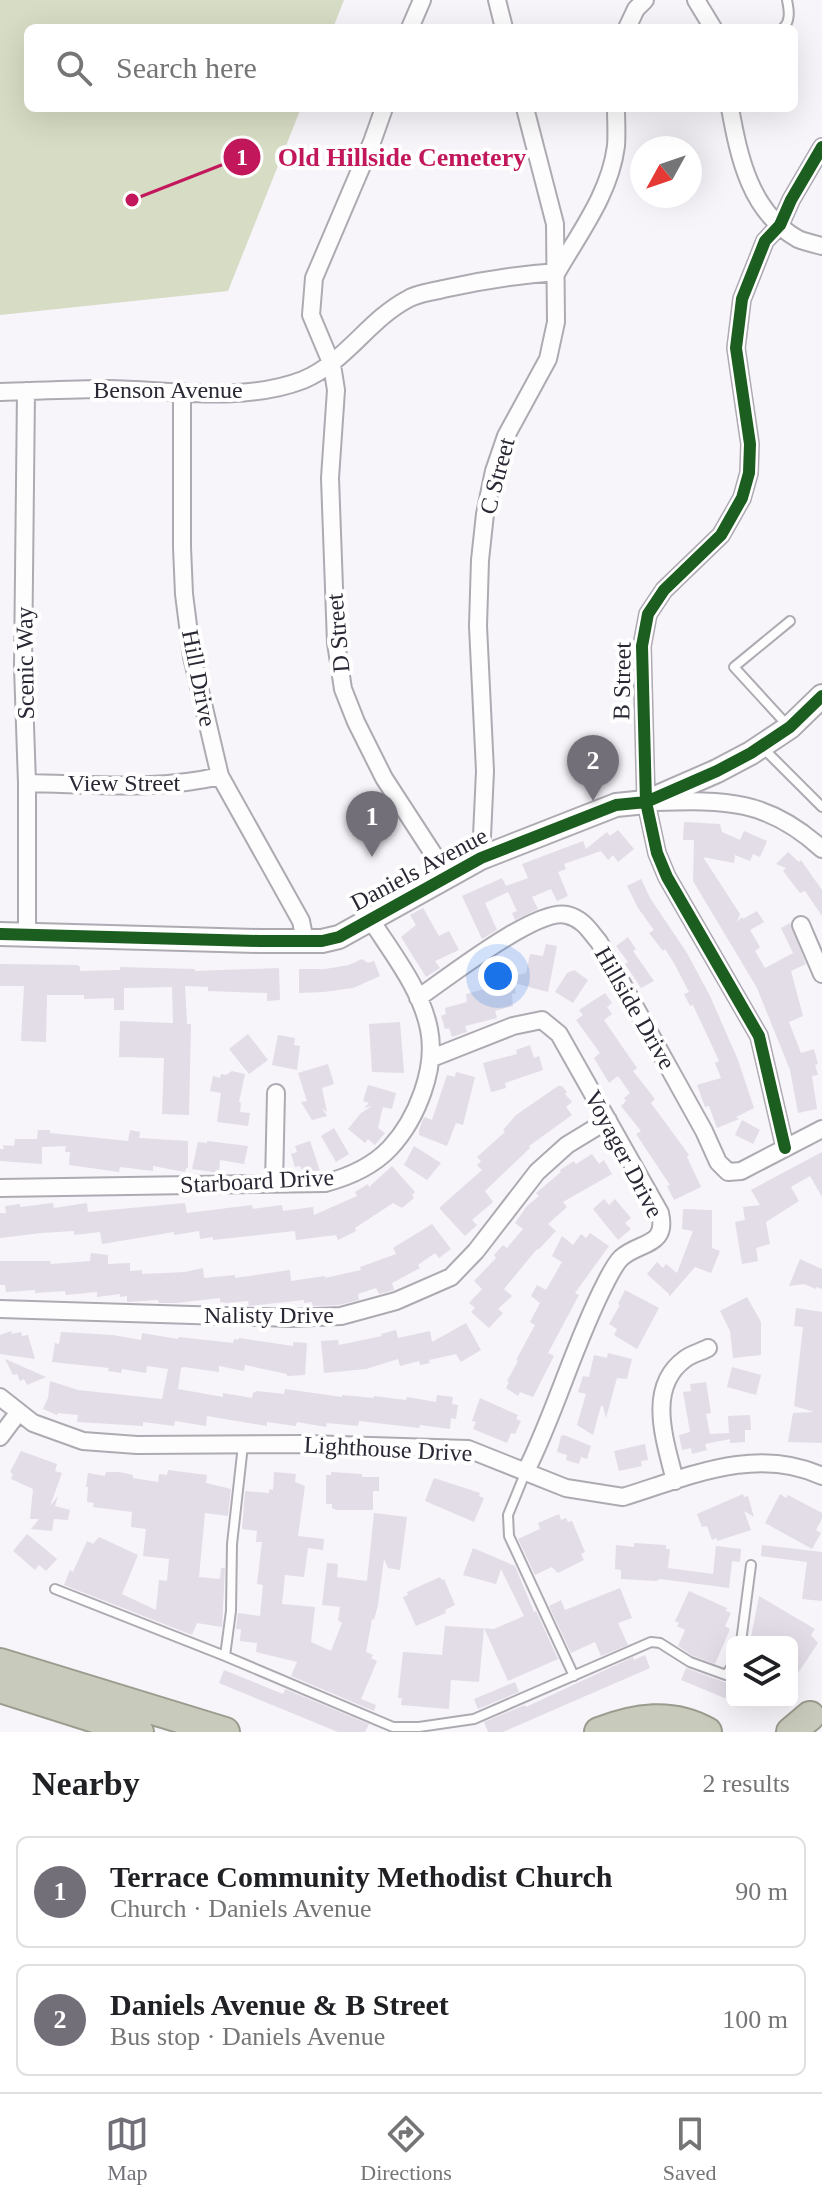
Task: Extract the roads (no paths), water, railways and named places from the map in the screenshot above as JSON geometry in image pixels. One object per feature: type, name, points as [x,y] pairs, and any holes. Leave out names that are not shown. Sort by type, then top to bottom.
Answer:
[{"type":"highway","points":[[0,1663],[225,1732]]},
{"type":"highway","points":[[67,1684],[197,1732]]},
{"type":"highway","points":[[0,1688],[139,1732]]},
{"type":"highway","points":[[0,1703],[103,1732]]},
{"type":"highway","points":[[599,1732],[671,1718],[707,1731]]},
{"type":"street","points":[[412,24],[422,0]]},
{"type":"street","points":[[497,0],[503,24]]},
{"type":"street","points":[[629,24],[636,9],[645,0]]},
{"type":"street","points":[[696,0],[711,24]]},
{"type":"street","name":"D Street","points":[[383,112],[314,278],[311,315],[332,365],[336,390],[330,493],[336,643],[343,689],[356,722],[384,778],[447,875]]},
{"type":"street","name":"C Street","points":[[481,858],[485,771],[478,626],[485,514],[494,471],[506,436],[548,359],[556,322],[555,224],[526,112]]},
{"type":"street","points":[[557,272],[608,178],[616,146],[616,112]]},
{"type":"street","points":[[731,112],[741,163],[758,201],[780,225],[799,239],[822,246]]},
{"type":"street","name":"B Street","points":[[785,1148],[759,1036],[667,877],[657,853],[646,802],[642,646],[648,614],[664,590],[721,535],[742,498],[749,473],[750,444],[736,348],[742,299],[765,241],[780,225],[822,147]]},
{"type":"street","name":"Benson Avenue","points":[[0,392],[110,389],[238,392],[278,386],[301,380],[332,365],[409,297],[496,277],[557,272]]},
{"type":"street","name":"Scenic Way","points":[[26,391],[23,667],[27,935]]},
{"type":"street","name":"Hill Drive","points":[[182,393],[184,594],[192,657],[220,776],[301,921],[305,941]]},
{"type":"street","name":"Daniels Avenue","points":[[0,934],[305,941],[339,937],[481,858],[616,805],[646,802],[717,771],[790,727],[822,696]]},
{"type":"street","name":"View Street","points":[[27,783],[162,784],[189,783],[220,776]]},
{"type":"street","points":[[646,802],[736,803],[768,812],[788,822],[822,849]]},
{"type":"street","name":"Hillside Drive","points":[[418,998],[523,927],[546,916],[565,914],[583,922],[614,969],[718,1162],[728,1172],[741,1171],[785,1148]]},
{"type":"street","points":[[371,920],[418,998]]},
{"type":"street","points":[[801,925],[816,944],[822,974]]},
{"type":"street","name":"Starboard Drive","points":[[0,1188],[325,1183],[342,1179],[389,1149],[411,1119],[432,1058],[429,1028],[418,998]]},
{"type":"street","name":"Voyager Drive","points":[[432,1058],[513,1026],[542,1020],[559,1034],[660,1213],[663,1226],[658,1237],[621,1258],[607,1281],[591,1312],[526,1471]]},
{"type":"street","points":[[274,1184],[276,1093]]},
{"type":"street","name":"Nalisty Drive","points":[[0,1309],[291,1318],[341,1316],[396,1301],[451,1277],[476,1251],[537,1172],[567,1145],[608,1120]]},
{"type":"street","points":[[785,1148],[822,1129]]},
{"type":"street","points":[[675,1481],[661,1417],[663,1396],[669,1377],[685,1359],[708,1348]]},
{"type":"street","name":"Lighthouse Drive","points":[[0,1397],[33,1423],[83,1441],[137,1445],[468,1449],[566,1488],[604,1496],[623,1497],[736,1463],[768,1461],[801,1466],[822,1476]]},
{"type":"street","points":[[0,1437],[18,1413]]},
{"type":"lane","points":[[787,0],[787,24]]},
{"type":"lane","points":[[790,621],[734,667],[790,727]]},
{"type":"lane","points":[[761,746],[822,807]]},
{"type":"lane","points":[[225,1656],[231,1611],[232,1544],[243,1445]]},
{"type":"lane","points":[[526,1471],[508,1515],[509,1536],[574,1676]]},
{"type":"lane","points":[[742,1636],[751,1565]]},
{"type":"lane","points":[[55,1589],[393,1727],[419,1727],[474,1719],[651,1642],[660,1643],[690,1662],[726,1675]]},
{"type":"place","name":"Old Hillside Cemetery","points":[[132,200]]},
{"type":"place","name":"Daniels Avenue & B Street","points":[[593,801]]},
{"type":"place","name":"Terrace Community Methodist Church","points":[[372,857]]}]
